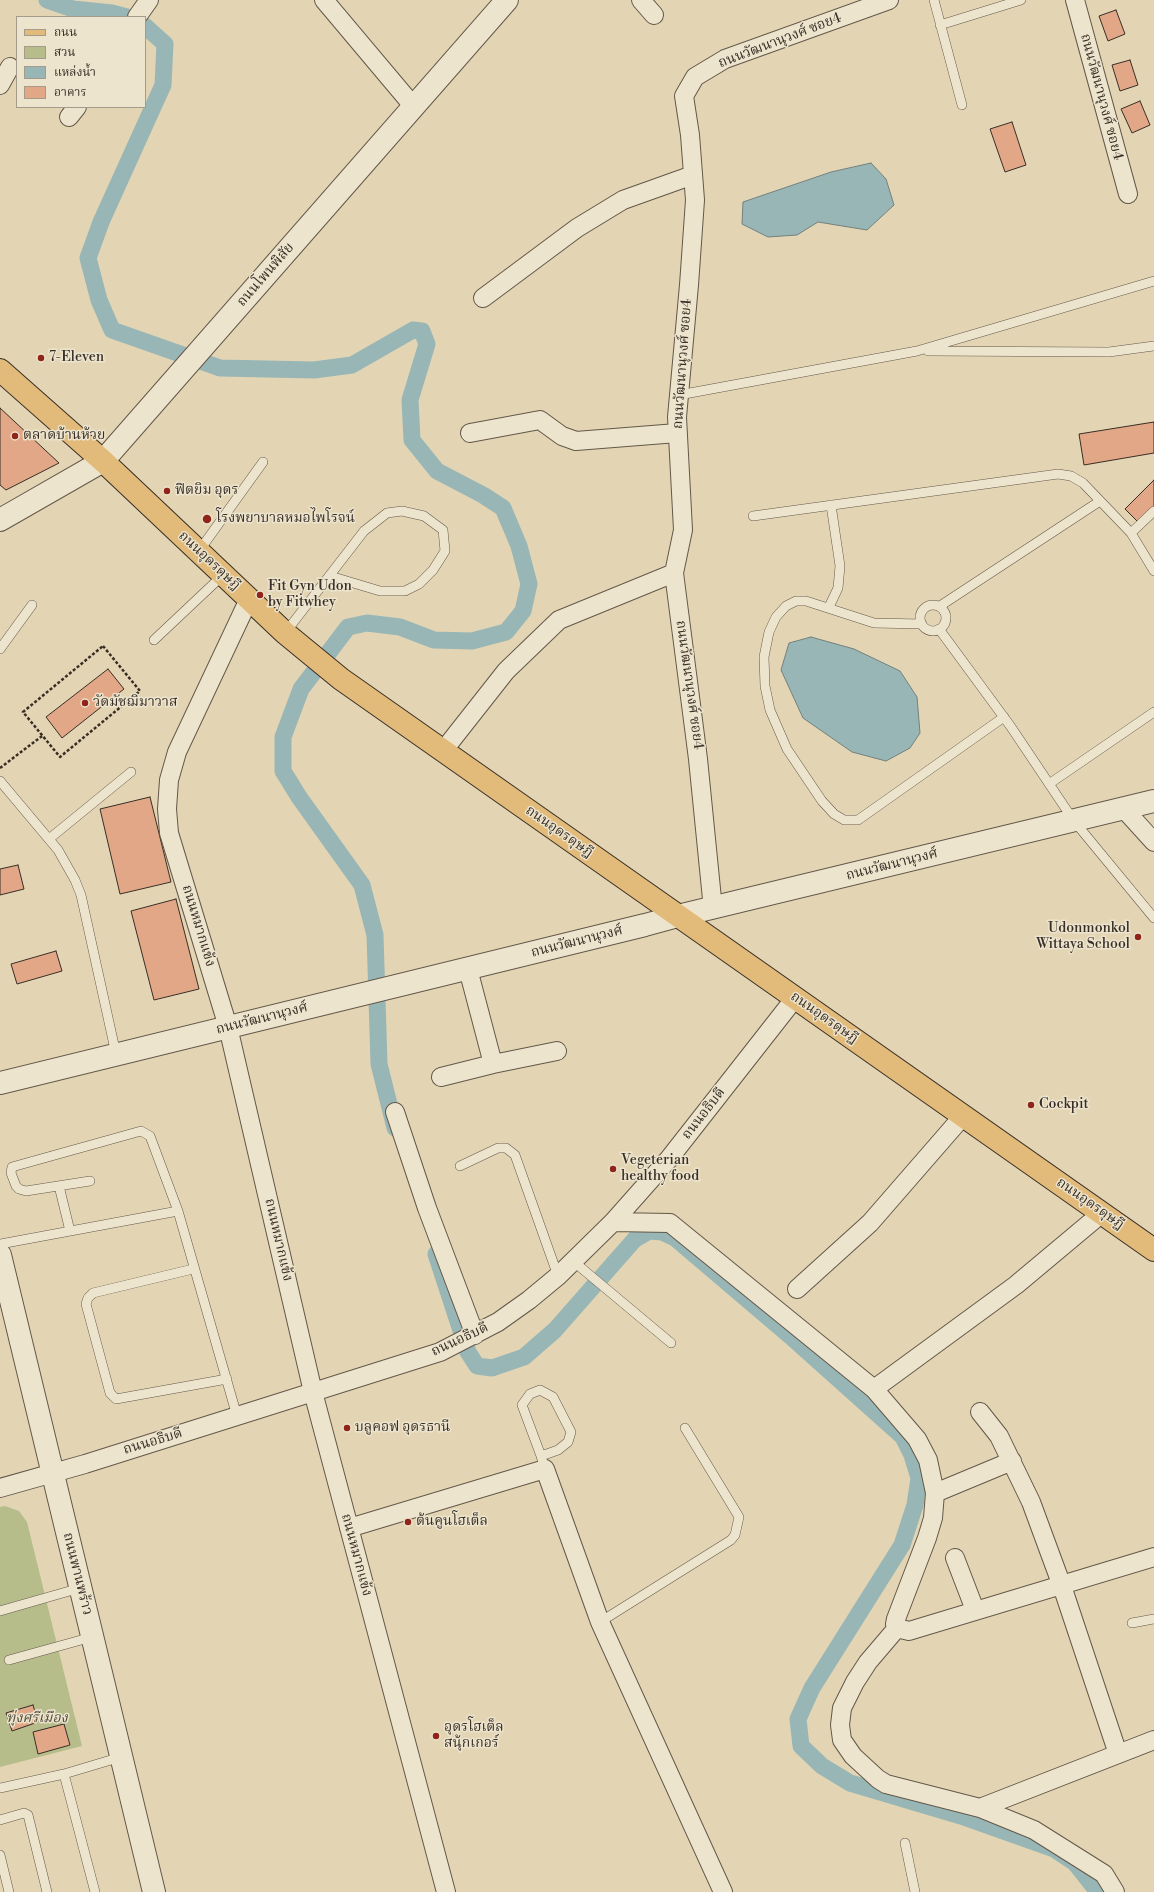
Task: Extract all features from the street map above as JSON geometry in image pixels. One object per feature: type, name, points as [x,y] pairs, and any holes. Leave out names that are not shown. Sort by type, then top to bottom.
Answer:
[{"type":"main road","name":"ถนนอุดรดุษฎี","points":[[0,370],[103,461],[285,632],[341,679],[1154,1250]]},
{"type":"street","points":[[138,16],[149,0]]},
{"type":"street","points":[[324,0],[414,107]]},
{"type":"street","name":"ถนนโพนพิสัย","points":[[0,520],[103,461],[507,0]]},
{"type":"street","points":[[641,0],[654,15]]},
{"type":"street","name":"ถนนวัฒนานุวงศ์ ซอย4","points":[[714,909],[698,759],[674,574],[683,530],[677,433],[678,395],[689,285],[695,200],[690,135],[684,96],[695,77],[725,60],[890,0]]},
{"type":"street","name":"ถนนวัฒนานุวงศ์ ซอย4","points":[[1075,0],[1128,194]]},
{"type":"street","points":[[0,85],[10,67]]},
{"type":"street","points":[[483,298],[578,228],[623,200],[693,175]]},
{"type":"street","points":[[470,433],[540,420],[562,436],[576,441],[677,433]]},
{"type":"street","points":[[443,751],[506,671],[559,620],[674,574]]},
{"type":"street","name":"ถนนหมากแข้ง","points":[[249,599],[177,752],[169,780],[169,833],[228,1027],[313,1392],[446,1892]]},
{"type":"street","name":"ถนนวัฒนานุวงศ์","points":[[0,1083],[468,969],[678,916],[714,909],[1154,801]]},
{"type":"street","points":[[1124,808],[1154,842]]},
{"type":"street","points":[[468,969],[493,1064]]},
{"type":"street","name":"ถนนอธิบดี","points":[[0,1488],[53,1474],[440,1352],[475,1335],[529,1300],[558,1276],[613,1222],[668,1160],[795,998]]},
{"type":"street","points":[[441,1076],[557,1051]]},
{"type":"street","points":[[395,1112],[427,1208],[475,1335]]},
{"type":"street","points":[[797,1289],[870,1223],[963,1116]]},
{"type":"street","points":[[874,1389],[1016,1285],[1102,1213]]},
{"type":"street","points":[[613,1222],[670,1223],[874,1389],[917,1439],[928,1460],[935,1493],[933,1518],[927,1538],[896,1618],[895,1624],[897,1628]]},
{"type":"street","name":"ถนนพานพร้าว","points":[[0,1255],[154,1892]]},
{"type":"street","points":[[980,1412],[999,1436],[1031,1502],[1062,1586],[1118,1754]]},
{"type":"street","points":[[935,1493],[1012,1461]]},
{"type":"street","points":[[349,1528],[543,1463],[600,1622],[723,1892]]},
{"type":"street","points":[[897,1628],[909,1630],[1062,1586],[1154,1557]]},
{"type":"street","points":[[955,1558],[975,1610]]},
{"type":"street","points":[[897,1628],[868,1662],[847,1697],[840,1716],[842,1740],[853,1756],[882,1781],[980,1808],[1034,1830],[1080,1857],[1104,1874],[1115,1892]]},
{"type":"street","points":[[980,1808],[1154,1740]]},
{"type":"lane","points":[[934,0],[962,105]]},
{"type":"lane","points":[[940,25],[1021,0]]},
{"type":"lane","points":[[678,395],[917,351],[1154,281]]},
{"type":"lane","points":[[917,351],[1109,352],[1154,346]]},
{"type":"lane","points":[[199,551],[263,462]]},
{"type":"lane","points":[[753,516],[1058,474],[1071,476],[1083,483],[1131,533],[1154,572]]},
{"type":"lane","points":[[940,606],[1100,501]]},
{"type":"lane","points":[[829,608],[838,588],[840,566],[832,505]]},
{"type":"lane","points":[[285,632],[364,531],[387,513],[402,511],[424,516],[443,530],[445,551],[433,570],[419,584],[405,591],[380,591],[330,576]]},
{"type":"lane","points":[[1131,533],[1154,511]]},
{"type":"lane","points":[[154,640],[223,575]]},
{"type":"lane","points":[[922,624],[874,623],[806,601],[796,601],[786,606],[776,617],[769,632],[764,657],[765,686],[770,710],[787,749],[822,801],[834,814],[844,820],[858,820],[1004,717]]},
{"type":"lane","points":[[935,604],[944,610],[946,618],[943,626],[939,629],[930,630],[922,624],[920,619],[924,608],[935,604]]},
{"type":"lane","points":[[0,649],[32,605]]},
{"type":"lane","points":[[939,629],[1004,717],[1074,821],[1154,918]]},
{"type":"lane","points":[[1049,784],[1154,712]]},
{"type":"lane","points":[[49,839],[131,772]]},
{"type":"lane","points":[[0,781],[49,839],[69,868],[81,895],[116,1054]]},
{"type":"lane","points":[[90,1181],[26,1191],[19,1189],[16,1186],[11,1173],[12,1167],[141,1131],[146,1132],[150,1136],[178,1211],[193,1269],[238,1416]]},
{"type":"lane","points":[[460,1166],[498,1148],[506,1148],[515,1155],[558,1276]]},
{"type":"lane","points":[[59,1186],[70,1231]]},
{"type":"lane","points":[[0,1244],[178,1211]]},
{"type":"lane","points":[[573,1261],[671,1343]]},
{"type":"lane","points":[[193,1269],[93,1293],[88,1298],[86,1304],[110,1393],[116,1399],[227,1379]]},
{"type":"lane","points":[[540,1390],[553,1396],[571,1432],[568,1442],[543,1463],[522,1405],[530,1394],[540,1390]]},
{"type":"lane","points":[[600,1622],[731,1540],[735,1535],[738,1518],[685,1428]]},
{"type":"lane","points":[[0,1612],[80,1588]]},
{"type":"lane","points":[[1132,1624],[1154,1619]]},
{"type":"lane","points":[[8,1660],[92,1637]]},
{"type":"lane","points":[[0,1788],[64,1774],[121,1757]]},
{"type":"lane","points":[[64,1774],[94,1892]]},
{"type":"lane","points":[[0,1820],[24,1813],[28,1815],[47,1892]]},
{"type":"lane","points":[[905,1843],[915,1892]]},
{"type":"lane","points":[[0,1855],[9,1892]]},
{"type":"path","points":[[103,646],[140,691],[60,757],[43,736],[23,712],[103,646]]},
{"type":"path","points":[[0,768],[43,736]]},
{"type":"green space","name":"ทุ่งศรีเมือง","points":[[5,1506],[19,1511],[27,1522],[82,1746],[0,1767],[0,1507]]},
{"type":"water","points":[[871,163],[886,179],[894,205],[867,230],[818,222],[797,235],[768,237],[742,224],[743,202],[831,172]]},
{"type":"water","points":[[811,637],[854,649],[900,671],[917,697],[920,733],[910,748],[886,761],[852,752],[803,718],[781,670],[789,643]]},
{"type":"building","points":[[1116,10],[1125,34],[1108,41],[1099,16]]},
{"type":"building","points":[[1130,60],[1138,85],[1120,91],[1112,65]]},
{"type":"building","points":[[1140,101],[1150,125],[1132,133],[1121,109]]},
{"type":"building","points":[[1012,122],[1026,165],[1005,172],[990,129]]},
{"type":"building","name":"ตลาดบ้านห้วย","points":[[0,408],[59,463],[6,490],[0,485]]},
{"type":"building","points":[[1154,422],[1154,453],[1084,465],[1079,434]]},
{"type":"building","points":[[1154,480],[1154,509],[1139,523],[1125,509]]},
{"type":"building","name":"วัดมัชฌิมาวาส","points":[[108,669],[124,689],[62,738],[46,717]]},
{"type":"building","points":[[150,797],[171,882],[120,894],[100,809]]},
{"type":"building","points":[[18,865],[24,889],[0,895],[0,869]]},
{"type":"building","points":[[176,899],[199,989],[154,1000],[131,911]]},
{"type":"building","points":[[56,951],[62,971],[17,984],[11,964]]},
{"type":"building","points":[[33,1705],[38,1722],[12,1731],[6,1713]]},
{"type":"building","points":[[64,1724],[70,1745],[38,1754],[33,1732]]},
{"type":"waterway","points":[[47,0],[73,9],[112,13],[123,16]]},
{"type":"waterway","points":[[146,27],[165,44],[163,85],[101,222],[88,258],[99,300],[112,330],[220,368],[314,370],[352,365],[413,330],[422,331],[427,344],[410,400],[412,440],[437,471],[483,495],[503,508],[519,546],[529,584],[523,611],[506,632],[472,641],[434,640],[400,627],[367,623],[348,627],[301,689],[283,737],[283,771],[299,797],[362,885],[375,935],[379,1064],[395,1128]]},
{"type":"waterway","points":[[436,1254],[468,1352],[477,1366],[492,1368],[524,1357],[555,1330],[635,1239],[649,1231],[662,1232],[675,1238],[789,1335],[903,1437],[912,1455],[919,1478],[915,1505],[902,1545],[812,1688],[798,1719],[801,1746],[822,1766],[850,1783],[961,1816],[1054,1849],[1075,1863],[1098,1892]]},
{"type":"place","name":"7-Eleven","points":[[41,358]]},
{"type":"place","name":"ตลาดบ้านห้วย","points":[[15,436]]},
{"type":"place","name":"ฟิตยิม อุดร","points":[[167,491]]},
{"type":"place","name":"โรงพยาบาลหมอไพโรจน์","points":[[207,519]]},
{"type":"place","name":"Fit Gyn Udon by Fitwhey","points":[[260,595]]},
{"type":"place","name":"วัดมัชฌิมาวาส","points":[[85,703]]},
{"type":"place","name":"Udonmonkol Wittaya School","points":[[1138,937]]},
{"type":"place","name":"Cockpit","points":[[1031,1105]]},
{"type":"place","name":"Vegeterian healthy food","points":[[613,1169]]},
{"type":"place","name":"บลูคอฟ อุดรธานี","points":[[347,1428]]},
{"type":"place","name":"ต้นคูนโฮเต็ล","points":[[408,1522]]},
{"type":"place","name":"อุดรโฮเต็ล สนุ้กเกอร์","points":[[436,1736]]}]
